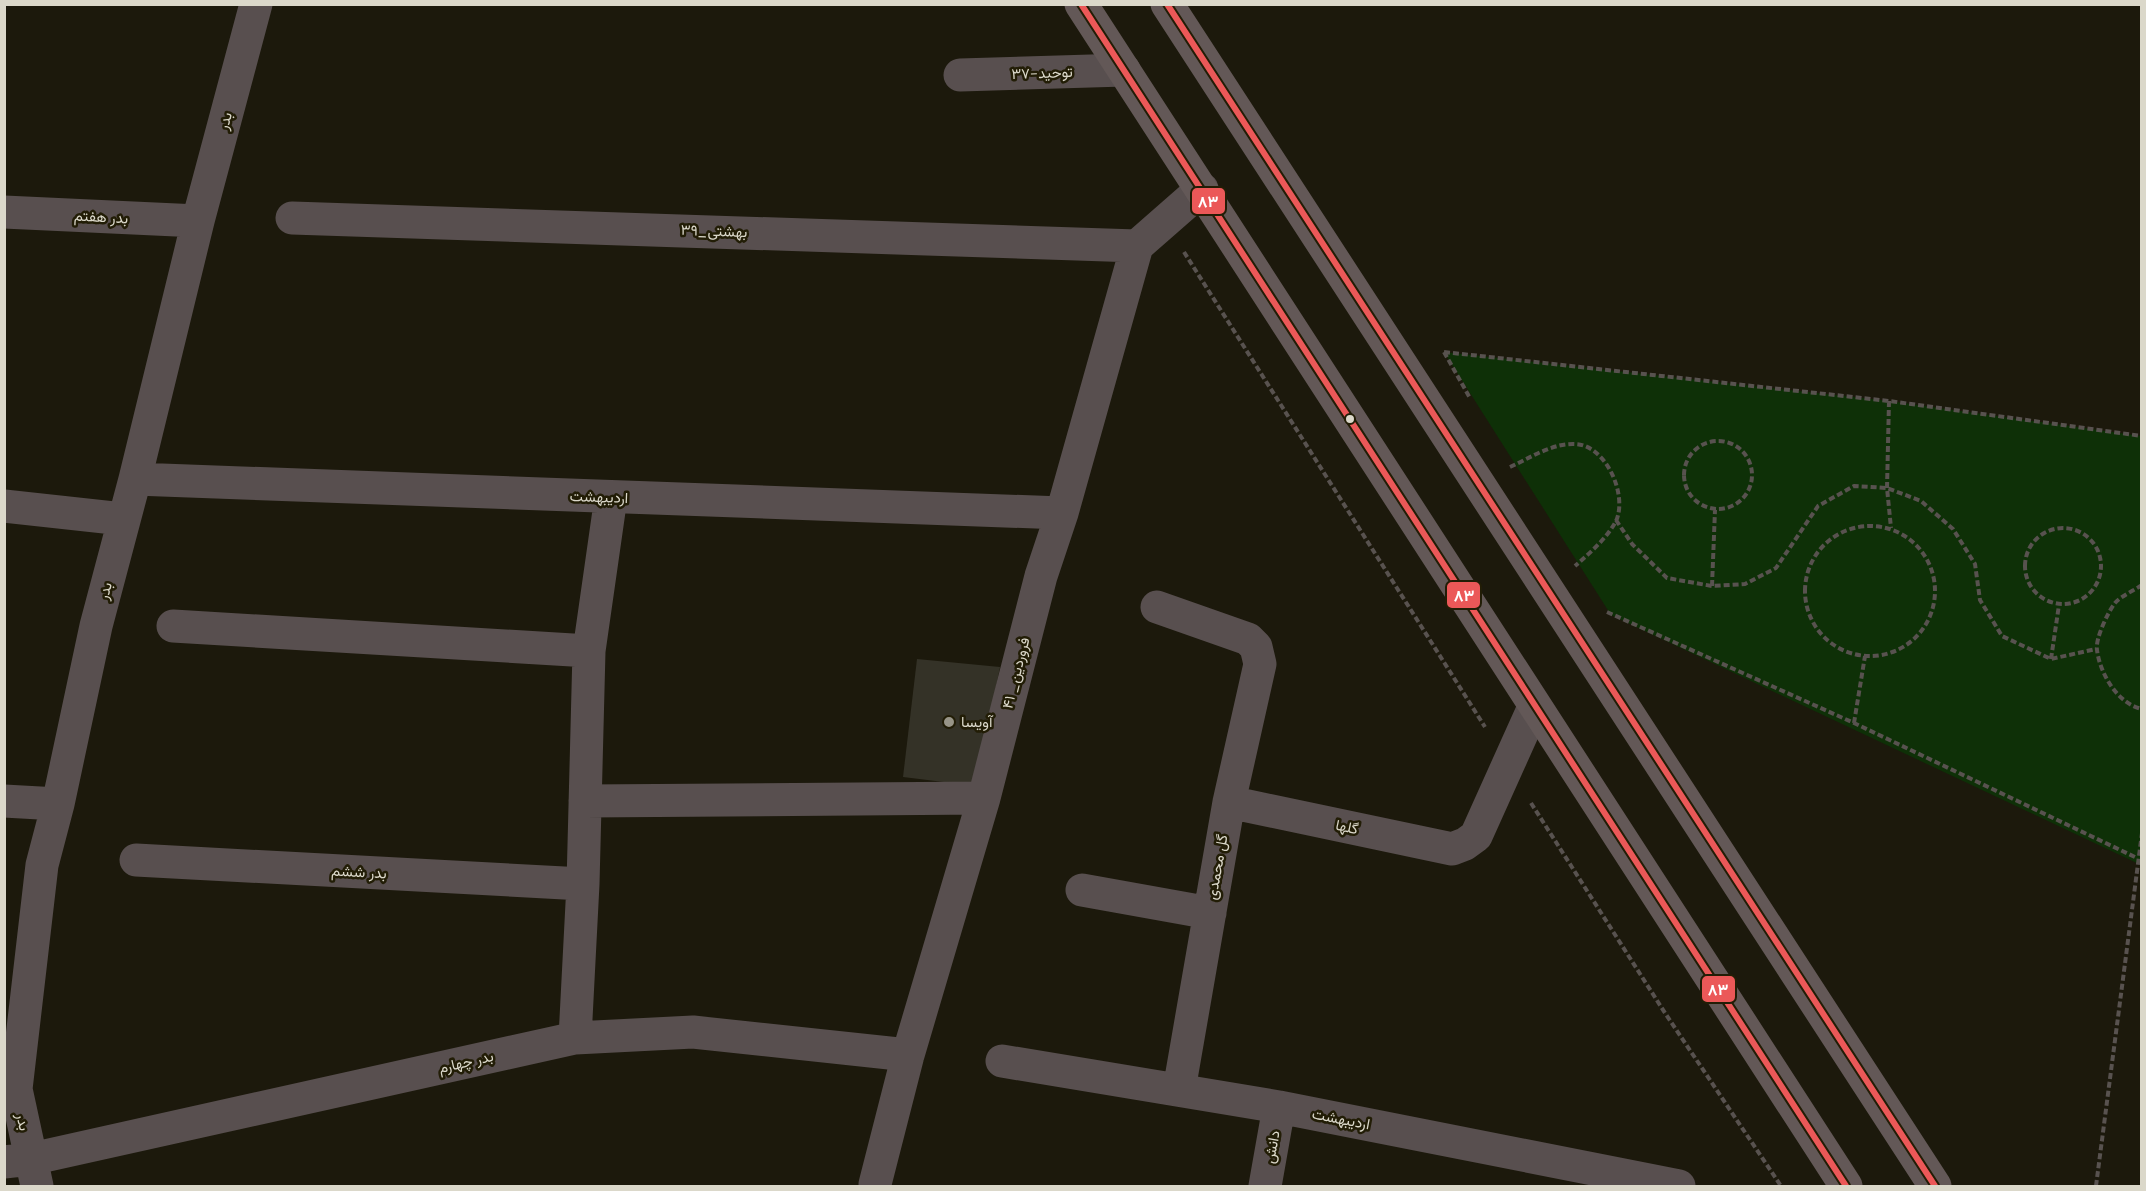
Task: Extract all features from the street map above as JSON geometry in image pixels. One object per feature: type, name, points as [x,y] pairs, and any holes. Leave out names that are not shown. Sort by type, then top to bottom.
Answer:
[{"type":"main road","points":[[1081,4],[1846,1186]]},
{"type":"main road","points":[[1167,4],[1935,1186]]},
{"type":"street","name":"بدر","points":[[24,1169],[16,1089],[42,865],[58,804],[96,626],[135,479],[198,221],[256,4]]},
{"type":"street","name":"۳۷-توحید","points":[[960,75],[1124,70]]},
{"type":"street","points":[[1137,246],[1202,189]]},
{"type":"street","name":"بدر هفتم","points":[[4,212],[198,221]]},
{"type":"street","name":"۳۹_بهشتی","points":[[292,218],[1137,246]]},
{"type":"street","name":"۴۱ _فروردین","points":[[875,1184],[908,1055],[984,798],[1041,576],[1062,513],[1137,246]]},
{"type":"street","name":"اردیبهشت","points":[[135,479],[1062,513]]},
{"type":"street","points":[[574,1038],[583,884],[589,651],[611,497]]},
{"type":"street","points":[[4,506],[123,519]]},
{"type":"street","name":"گل محمدی","points":[[1157,607],[1248,639],[1256,646],[1260,664],[1229,802],[1179,1090]]},
{"type":"street","points":[[173,626],[589,651]]},
{"type":"street","points":[[1508,764],[1534,707]]},
{"type":"street","name":"گلها","points":[[1229,802],[1452,849],[1476,836],[1508,764]]},
{"type":"street","points":[[585,801],[984,798]]},
{"type":"street","points":[[4,801],[58,804]]},
{"type":"street","name":"بدر ششم","points":[[136,860],[583,884]]},
{"type":"street","points":[[1082,890],[1210,913]]},
{"type":"street","name":"بدر چهارم","points":[[24,1169],[574,1038],[693,1032],[908,1055]]},
{"type":"street","name":"اردیبهشت","points":[[1002,1060],[1279,1107],[1679,1186]]},
{"type":"street","name":"دانش","points":[[1265,1186],[1279,1107]]},
{"type":"path","points":[[1164,222],[1431,639],[1566,859],[1781,1186]]},
{"type":"path","points":[[1471,400],[1444,352],[1889,401],[2142,436]]},
{"type":"path","points":[[1889,401],[1887,488],[1891,528]]},
{"type":"path","points":[[1723,441],[1734,444],[1744,452],[1750,462],[1751,485],[1746,495],[1737,504],[1727,509],[1715,510],[1704,507],[1688,493],[1684,482],[1684,471],[1686,461],[1701,444],[1723,441]]},
{"type":"path","points":[[1510,467],[1556,446],[1576,444],[1587,447],[1608,466],[1615,480],[1619,501],[1616,520],[1598,545],[1573,568]]},
{"type":"path","points":[[1504,458],[1515,476]]},
{"type":"path","points":[[1616,520],[1632,544],[1667,578],[1712,586],[1745,584],[1776,568],[1818,506],[1854,486],[1887,488],[1921,501],[1953,529],[1975,564],[1980,600],[2002,636],[2051,659],[2096,649]]},
{"type":"path","points":[[1712,586],[1715,510]]},
{"type":"path","points":[[1869,525],[1891,528],[1910,538],[1924,553],[1933,572],[1936,592],[1932,613],[1922,631],[1907,645],[1887,654],[1865,656],[1844,651],[1825,639],[1811,621],[1805,600],[1805,578],[1813,558],[1828,540],[1847,529],[1869,525]]},
{"type":"path","points":[[2057,528],[2070,528],[2082,532],[2099,550],[2102,562],[2101,575],[2096,586],[2087,596],[2076,602],[2059,605],[2040,596],[2031,587],[2026,575],[2025,562],[2028,550],[2045,532],[2057,528]]},
{"type":"path","points":[[2142,585],[2116,601],[2105,619],[2096,649],[2110,687],[2131,707],[2142,709]]},
{"type":"path","points":[[2051,659],[2059,605]]},
{"type":"path","points":[[1597,608],[1854,723],[2137,858]]},
{"type":"path","points":[[1854,723],[1865,656]]},
{"type":"path","points":[[2096,1186],[2142,832]]},
{"type":"green space","points":[[1444,352],[1889,401],[2141,436],[2141,865],[1611,615]]},
{"type":"building","name":"آویسا","points":[[917,659],[1000,667],[976,786],[903,777]]},
{"type":"transit line","name":"۸۳","points":[[1081,4],[1846,1186]]},
{"type":"transit line","name":"۸۳","points":[[1167,4],[1935,1186]]},
{"type":"place","name":"آویسا","points":[[949,722]]}]
